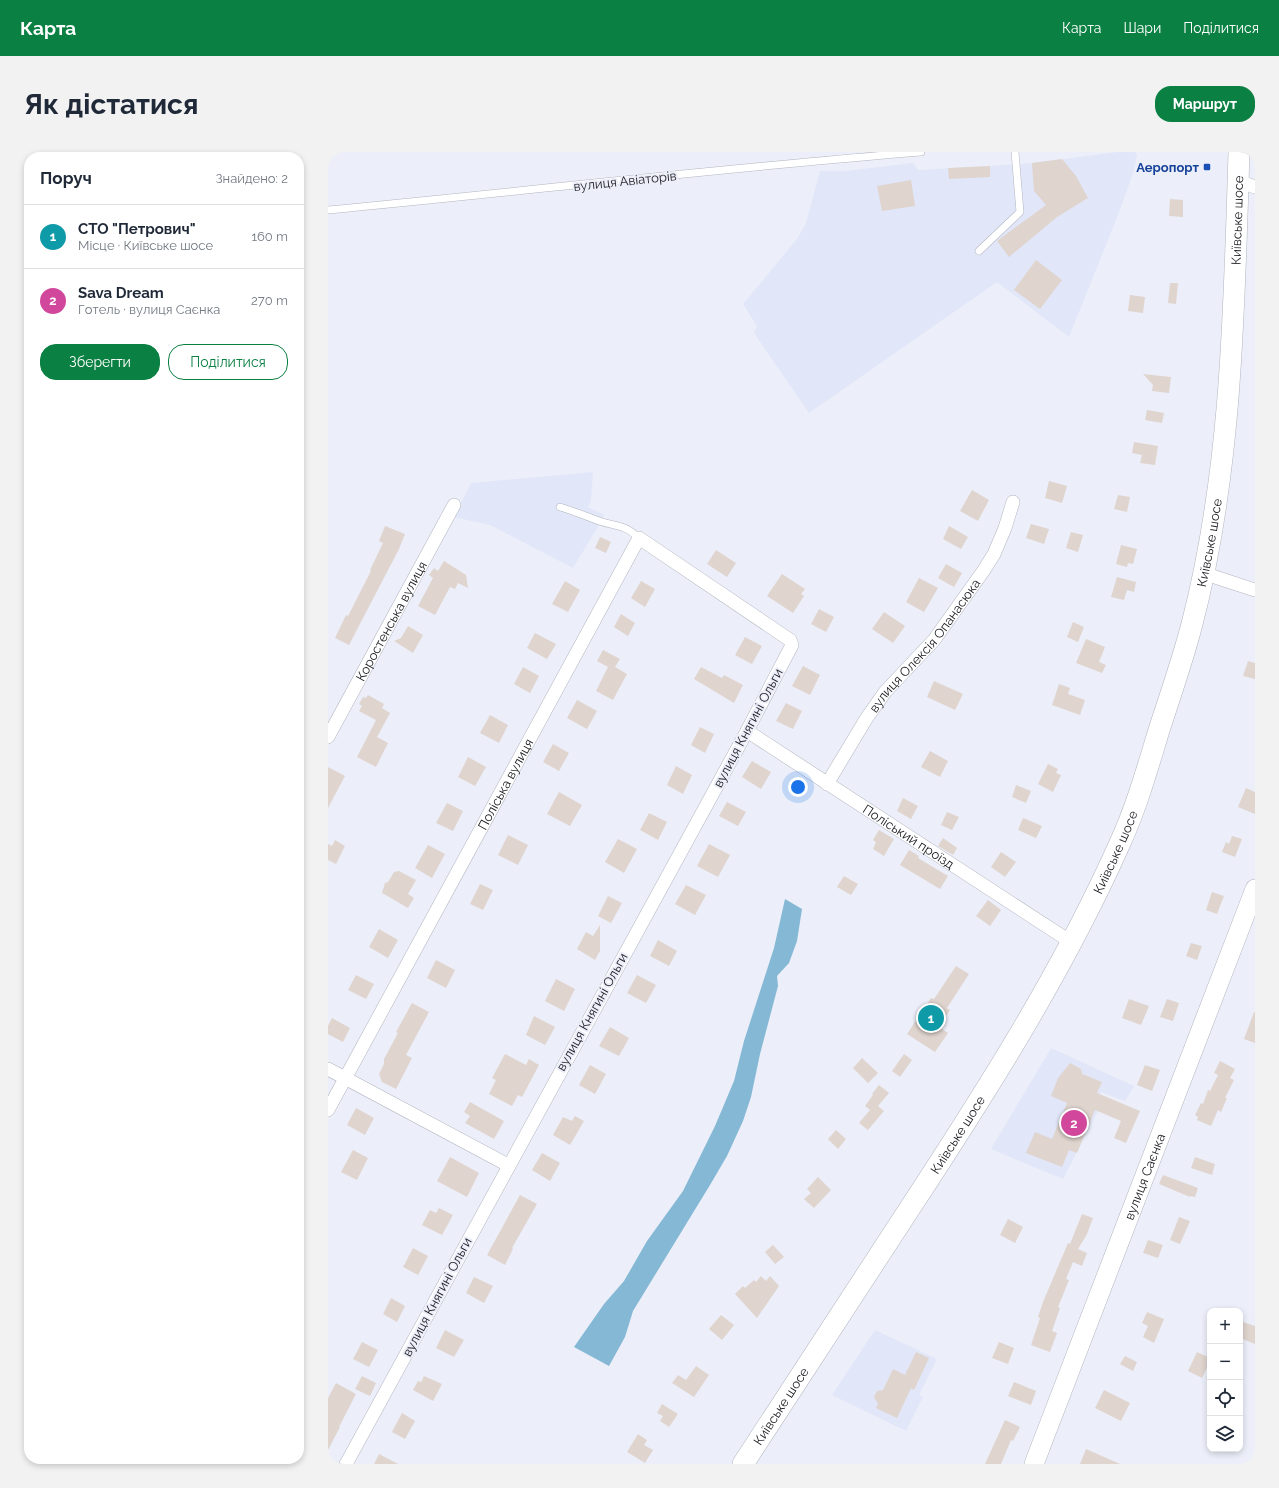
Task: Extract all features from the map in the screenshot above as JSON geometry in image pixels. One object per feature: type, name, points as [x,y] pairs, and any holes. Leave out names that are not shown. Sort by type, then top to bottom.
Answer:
[{"type":"main road","name":"Київське шосе","points":[[743,1464],[981,1099],[1026,1025],[1092,903],[1122,839],[1141,788],[1192,624],[1218,489],[1226,423],[1234,314],[1247,184],[1239,152]]},
{"type":"street","name":"вулиця Олексія Опанасюка","points":[[827,784],[866,718],[885,692],[934,640],[984,570],[994,554],[1005,528],[1013,502]]},
{"type":"street","name":"Коростенська вулиця","points":[[328,737],[454,505]]},
{"type":"street","name":"вулиця Княгині Ольги","points":[[346,1464],[792,646],[792,642],[790,640],[639,538]]},
{"type":"street","name":"Поліська вулиця","points":[[328,1110],[639,538]]},
{"type":"street","points":[[1203,573],[1255,590]]},
{"type":"street","name":"Поліський проїзд","points":[[747,731],[1071,942]]},
{"type":"street","name":"вулиця Саєнка","points":[[1034,1464],[1255,889]]},
{"type":"street","points":[[328,1069],[508,1165]]},
{"type":"lane","name":"вулиця Авіаторів","points":[[328,210],[516,192],[792,162],[921,152]]},
{"type":"lane","points":[[979,251],[1020,212],[1015,152]]},
{"type":"lane","points":[[560,507],[624,527],[639,538]]},
{"type":"shaded area","points":[[1118,152],[1135,152],[1137,156],[1133,173],[1118,215],[1069,337],[997,282],[809,413],[754,333],[757,326],[743,304],[797,239],[806,223],[820,171],[846,171],[913,163],[918,170],[990,166],[1032,163]]},
{"type":"shaded area","points":[[593,472],[591,501],[588,507],[604,515],[573,568],[490,525],[454,517],[471,483]]},
{"type":"shaded area","points":[[1051,1048],[1134,1086],[1125,1101],[1101,1092],[1094,1109],[1098,1111],[1063,1179],[991,1149]]},
{"type":"shaded area","points":[[875,1330],[937,1359],[919,1395],[923,1397],[906,1431],[832,1395]]},
{"type":"water","points":[[785,899],[802,909],[797,941],[789,963],[777,976],[778,986],[760,1054],[751,1097],[743,1121],[727,1156],[633,1311],[625,1337],[609,1366],[574,1347],[604,1304],[624,1281],[647,1241],[683,1191],[715,1126],[734,1081],[744,1041],[774,948]]},
{"type":"building","points":[[1062,159],[1076,176],[1088,198],[1057,217],[1009,257],[997,241],[1046,205],[1034,191],[1032,163]]},
{"type":"building","points":[[990,166],[990,177],[949,179],[948,168]]},
{"type":"building","points":[[911,180],[915,206],[882,211],[877,186]]},
{"type":"building","points":[[1170,199],[1183,200],[1183,217],[1169,216]]},
{"type":"building","points":[[1036,260],[1062,280],[1040,309],[1014,290]]},
{"type":"building","points":[[1170,283],[1178,283],[1176,304],[1168,303]]},
{"type":"building","points":[[1130,295],[1145,297],[1143,313],[1128,311]]},
{"type":"building","points":[[1143,374],[1171,377],[1169,393],[1152,391],[1153,385]]},
{"type":"building","points":[[1147,410],[1164,413],[1162,423],[1145,420]]},
{"type":"building","points":[[1134,442],[1158,446],[1155,465],[1140,463],[1142,455],[1132,453]]},
{"type":"building","points":[[1049,481],[1067,486],[1062,503],[1045,498]]},
{"type":"building","points":[[972,490],[989,500],[978,521],[960,511]]},
{"type":"building","points":[[1118,495],[1130,497],[1127,512],[1114,509]]},
{"type":"building","points":[[1031,524],[1049,529],[1044,544],[1026,538]]},
{"type":"building","points":[[385,526],[405,534],[399,549],[349,645],[335,638],[371,571],[370,570],[383,543],[379,541]]},
{"type":"building","points":[[949,526],[968,537],[961,549],[943,539]]},
{"type":"building","points":[[1071,532],[1083,535],[1078,552],[1066,548]]},
{"type":"building","points":[[600,537],[611,542],[606,553],[595,548]]},
{"type":"building","points":[[1121,545],[1137,549],[1133,564],[1128,563],[1127,567],[1116,564]]},
{"type":"building","points":[[716,550],[736,563],[727,577],[707,564]]},
{"type":"building","points":[[444,561],[466,575],[468,588],[458,583],[455,589],[450,587],[435,615],[418,606],[433,578],[429,575],[434,568],[438,571]]},
{"type":"building","points":[[946,564],[962,573],[954,587],[938,578]]},
{"type":"building","points":[[782,574],[805,589],[801,594],[804,596],[793,613],[767,596]]},
{"type":"building","points":[[1117,577],[1136,582],[1134,592],[1127,590],[1124,600],[1111,597]]},
{"type":"building","points":[[919,578],[938,588],[924,612],[906,602]]},
{"type":"building","points":[[565,581],[580,590],[568,612],[552,604]]},
{"type":"building","points":[[641,581],[655,589],[645,607],[631,598]]},
{"type":"building","points":[[819,609],[834,617],[826,632],[811,624]]},
{"type":"building","points":[[884,612],[905,626],[893,643],[872,629]]},
{"type":"building","points":[[621,614],[635,623],[628,636],[614,627]]},
{"type":"building","points":[[1073,622],[1084,627],[1078,642],[1067,637]]},
{"type":"building","points":[[408,626],[423,635],[413,653],[394,641],[401,638]]},
{"type":"building","points":[[535,633],[556,644],[547,659],[527,648]]},
{"type":"building","points":[[745,637],[762,646],[752,664],[735,655]]},
{"type":"building","points":[[1086,639],[1105,647],[1099,662],[1106,665],[1102,673],[1076,663]]},
{"type":"building","points":[[603,650],[620,659],[615,667],[627,674],[613,700],[596,691],[608,667],[597,661]]},
{"type":"building","points":[[1248,661],[1255,663],[1255,679],[1243,676]]},
{"type":"building","points":[[803,666],[820,675],[810,695],[792,686]]},
{"type":"building","points":[[523,667],[539,676],[530,693],[514,684]]},
{"type":"building","points":[[701,667],[722,678],[724,675],[743,685],[734,703],[694,679]]},
{"type":"building","points":[[934,681],[963,694],[955,710],[927,697]]},
{"type":"building","points":[[1059,684],[1070,688],[1068,694],[1085,700],[1080,715],[1052,705]]},
{"type":"building","points":[[368,695],[384,704],[382,708],[390,713],[377,737],[388,743],[376,767],[357,757],[376,720],[359,711],[362,706],[359,704],[363,697],[366,698]]},
{"type":"building","points":[[577,700],[597,711],[587,729],[567,718]]},
{"type":"building","points":[[786,703],[802,711],[793,729],[776,721]]},
{"type":"building","points":[[490,715],[508,725],[499,743],[480,733]]},
{"type":"building","points":[[700,727],[714,734],[705,753],[691,745]]},
{"type":"building","points":[[553,744],[569,753],[559,771],[543,762]]},
{"type":"building","points":[[930,751],[948,761],[940,777],[921,767]]},
{"type":"building","points":[[468,757],[486,767],[475,786],[458,777]]},
{"type":"building","points":[[752,761],[771,772],[761,789],[742,777]]},
{"type":"building","points":[[1048,764],[1058,769],[1056,773],[1061,775],[1053,792],[1038,784]]},
{"type":"building","points":[[676,766],[692,775],[683,794],[667,785]]},
{"type":"building","points":[[328,767],[345,776],[328,808]]},
{"type":"building","points":[[1016,785],[1031,791],[1026,803],[1012,797]]},
{"type":"building","points":[[1246,788],[1255,792],[1255,814],[1238,807]]},
{"type":"building","points":[[559,792],[582,805],[570,826],[547,814]]},
{"type":"building","points":[[903,798],[918,806],[911,819],[897,811]]},
{"type":"building","points":[[727,802],[746,812],[738,826],[719,816]]},
{"type":"building","points":[[447,803],[463,811],[453,831],[436,823]]},
{"type":"building","points":[[947,812],[959,817],[952,830],[941,825]]},
{"type":"building","points":[[649,813],[667,822],[658,840],[640,830]]},
{"type":"building","points":[[1023,818],[1042,826],[1036,838],[1018,830]]},
{"type":"building","points":[[879,830],[894,839],[884,856],[873,849],[876,842],[873,840]]},
{"type":"building","points":[[508,835],[528,845],[518,865],[498,855]]},
{"type":"building","points":[[1232,836],[1242,839],[1235,857],[1222,852],[1226,842],[1229,844]]},
{"type":"building","points":[[943,838],[957,848],[953,855],[938,846]]},
{"type":"building","points":[[618,839],[637,849],[624,873],[605,862]]},
{"type":"building","points":[[335,840],[345,846],[336,864],[328,860],[328,844],[332,846]]},
{"type":"building","points":[[709,844],[730,855],[718,877],[697,866]]},
{"type":"building","points":[[428,845],[445,854],[432,878],[415,868]]},
{"type":"building","points":[[909,850],[919,856],[918,858],[948,876],[940,889],[900,865]]},
{"type":"building","points":[[1001,852],[1016,862],[1005,877],[991,867]]},
{"type":"building","points":[[399,871],[416,880],[408,894],[414,898],[408,908],[382,893],[385,883],[388,882],[394,872]]},
{"type":"building","points":[[844,876],[858,884],[851,895],[837,887]]},
{"type":"building","points":[[480,884],[493,890],[483,910],[470,904]]},
{"type":"building","points":[[686,885],[706,895],[695,915],[675,904]]},
{"type":"building","points":[[1212,892],[1224,896],[1217,914],[1206,910]]},
{"type":"building","points":[[608,896],[622,903],[611,923],[598,916]]},
{"type":"building","points":[[988,900],[1001,910],[990,926],[976,916]]},
{"type":"building","points":[[600,925],[600,951],[595,960],[577,949],[586,932],[593,936]]},
{"type":"building","points":[[379,929],[398,940],[388,958],[369,947]]},
{"type":"building","points":[[658,940],[677,951],[669,966],[650,956]]},
{"type":"building","points":[[1191,943],[1202,946],[1197,960],[1186,956]]},
{"type":"building","points":[[436,960],[455,970],[446,988],[427,978]]},
{"type":"building","points":[[956,966],[969,974],[947,1008],[950,1010],[939,1027],[948,1033],[935,1052],[907,1034],[931,998],[934,999]]},
{"type":"building","points":[[356,975],[374,984],[366,999],[348,990]]},
{"type":"building","points":[[637,975],[656,985],[646,1003],[627,993]]},
{"type":"building","points":[[556,979],[575,989],[564,1011],[545,1001]]},
{"type":"building","points":[[1129,999],[1149,1006],[1141,1025],[1122,1018]]},
{"type":"building","points":[[1167,999],[1179,1003],[1173,1021],[1160,1017]]},
{"type":"building","points":[[412,1003],[429,1012],[406,1055],[412,1058],[396,1089],[382,1082],[379,1074],[384,1064],[384,1059],[398,1033],[396,1032]]},
{"type":"building","points":[[1255,1012],[1255,1043],[1244,1039]]},
{"type":"building","points":[[534,1016],[555,1027],[545,1045],[526,1035]]},
{"type":"building","points":[[332,1018],[350,1028],[343,1042],[328,1034],[328,1026]]},
{"type":"building","points":[[610,1027],[629,1038],[619,1056],[599,1046]]},
{"type":"building","points":[[505,1054],[526,1065],[529,1059],[539,1065],[522,1097],[518,1095],[512,1106],[489,1094],[496,1080],[492,1078]]},
{"type":"building","points":[[904,1054],[912,1060],[900,1077],[892,1071]]},
{"type":"building","points":[[862,1058],[878,1073],[868,1083],[853,1068]]},
{"type":"building","points":[[1220,1061],[1235,1069],[1230,1078],[1234,1080],[1225,1098],[1227,1098],[1221,1112],[1218,1110],[1211,1126],[1197,1120],[1198,1117],[1195,1115],[1201,1103],[1203,1104],[1208,1090],[1210,1091],[1218,1075],[1214,1073]]},
{"type":"building","points":[[1070,1063],[1081,1069],[1082,1074],[1102,1082],[1097,1093],[1140,1111],[1126,1143],[1114,1138],[1121,1121],[1095,1110],[1077,1153],[1069,1150],[1062,1167],[1026,1153],[1035,1132],[1052,1139],[1067,1103],[1051,1096],[1058,1078]]},
{"type":"building","points":[[590,1065],[606,1074],[595,1094],[579,1085]]},
{"type":"building","points":[[1145,1065],[1160,1070],[1152,1091],[1137,1085]]},
{"type":"building","points":[[879,1085],[889,1093],[878,1106],[884,1111],[868,1130],[859,1123],[870,1110],[865,1106]]},
{"type":"building","points":[[470,1102],[504,1121],[494,1139],[465,1123],[470,1116],[464,1112]]},
{"type":"building","points":[[356,1108],[374,1118],[365,1135],[347,1125]]},
{"type":"building","points":[[575,1116],[584,1121],[570,1145],[553,1135],[563,1117],[572,1121]]},
{"type":"building","points":[[836,1130],[846,1139],[838,1149],[828,1139]]},
{"type":"building","points":[[353,1150],[368,1158],[357,1180],[341,1172]]},
{"type":"building","points":[[542,1153],[560,1163],[550,1181],[532,1170]]},
{"type":"building","points":[[450,1157],[479,1173],[467,1197],[437,1181]]},
{"type":"building","points":[[1195,1157],[1215,1164],[1212,1175],[1191,1168]]},
{"type":"building","points":[[1163,1175],[1198,1188],[1195,1197],[1190,1197],[1159,1184]]},
{"type":"building","points":[[818,1177],[831,1190],[814,1208],[804,1199],[811,1193],[807,1189]]},
{"type":"building","points":[[520,1195],[537,1204],[512,1248],[513,1249],[505,1265],[487,1255]]},
{"type":"building","points":[[439,1208],[453,1215],[442,1235],[422,1225],[430,1210],[436,1213]]},
{"type":"building","points":[[1082,1214],[1093,1218],[1087,1234],[1078,1249],[1087,1253],[1082,1266],[1073,1262],[1066,1279],[1069,1280],[1058,1307],[1060,1308],[1052,1331],[1057,1333],[1050,1352],[1031,1345],[1040,1318],[1038,1317],[1043,1302]]},
{"type":"building","points":[[1179,1217],[1190,1221],[1180,1244],[1170,1240]]},
{"type":"building","points":[[1008,1219],[1023,1227],[1015,1243],[1000,1235]]},
{"type":"building","points":[[1148,1240],[1163,1245],[1158,1258],[1143,1253]]},
{"type":"building","points":[[773,1245],[784,1257],[775,1264],[765,1252]]},
{"type":"building","points":[[413,1248],[428,1256],[418,1275],[403,1267]]},
{"type":"building","points":[[761,1276],[766,1281],[770,1276],[779,1286],[757,1318],[735,1294],[743,1286],[745,1288],[754,1280],[756,1282]]},
{"type":"building","points":[[474,1277],[493,1286],[484,1303],[466,1293]]},
{"type":"building","points":[[391,1298],[405,1306],[397,1322],[383,1314]]},
{"type":"building","points":[[1147,1312],[1164,1319],[1154,1343],[1143,1337],[1148,1326],[1142,1323]]},
{"type":"building","points":[[721,1315],[734,1325],[722,1340],[709,1329]]},
{"type":"building","points":[[1243,1322],[1255,1326],[1255,1344],[1243,1339]]},
{"type":"building","points":[[445,1330],[464,1340],[454,1357],[436,1348]]},
{"type":"building","points":[[362,1342],[378,1350],[369,1367],[353,1359]]},
{"type":"building","points":[[999,1342],[1014,1348],[1008,1364],[992,1358]]},
{"type":"building","points":[[916,1352],[929,1358],[914,1390],[911,1388],[897,1418],[876,1408],[878,1404],[874,1397],[877,1391],[883,1390],[893,1369],[905,1375]]},
{"type":"building","points":[[1197,1352],[1207,1357],[1207,1368],[1202,1378],[1188,1371]]},
{"type":"building","points":[[1125,1356],[1137,1362],[1133,1371],[1120,1364]]},
{"type":"building","points":[[696,1366],[709,1375],[694,1397],[672,1383],[678,1375],[686,1380]]},
{"type":"building","points":[[362,1376],[376,1383],[370,1396],[355,1389]]},
{"type":"building","points":[[424,1376],[442,1384],[433,1401],[413,1390],[418,1381],[421,1382]]},
{"type":"building","points":[[1014,1382],[1036,1391],[1031,1405],[1008,1396]]},
{"type":"building","points":[[336,1383],[356,1394],[328,1450],[328,1398]]},
{"type":"building","points":[[1104,1390],[1130,1403],[1121,1421],[1095,1408]]},
{"type":"building","points":[[662,1404],[678,1414],[669,1427],[660,1421],[663,1416],[657,1413]]},
{"type":"building","points":[[402,1413],[415,1421],[405,1439],[392,1432]]},
{"type":"building","points":[[1005,1420],[1020,1427],[1013,1441],[1011,1440],[1001,1464],[985,1464]]},
{"type":"building","points":[[638,1434],[647,1440],[644,1445],[653,1450],[645,1463],[627,1452]]},
{"type":"building","points":[[1086,1449],[1120,1464],[1080,1464]]},
{"type":"building","points":[[379,1454],[398,1464],[374,1464]]},
{"type":"place","name":"Аеропорт","points":[[1207,167]]},
{"type":"place","name":"СТО \"Петрович\"","points":[[931,1018]]},
{"type":"place","name":"Sava Dream","points":[[1074,1123]]}]
